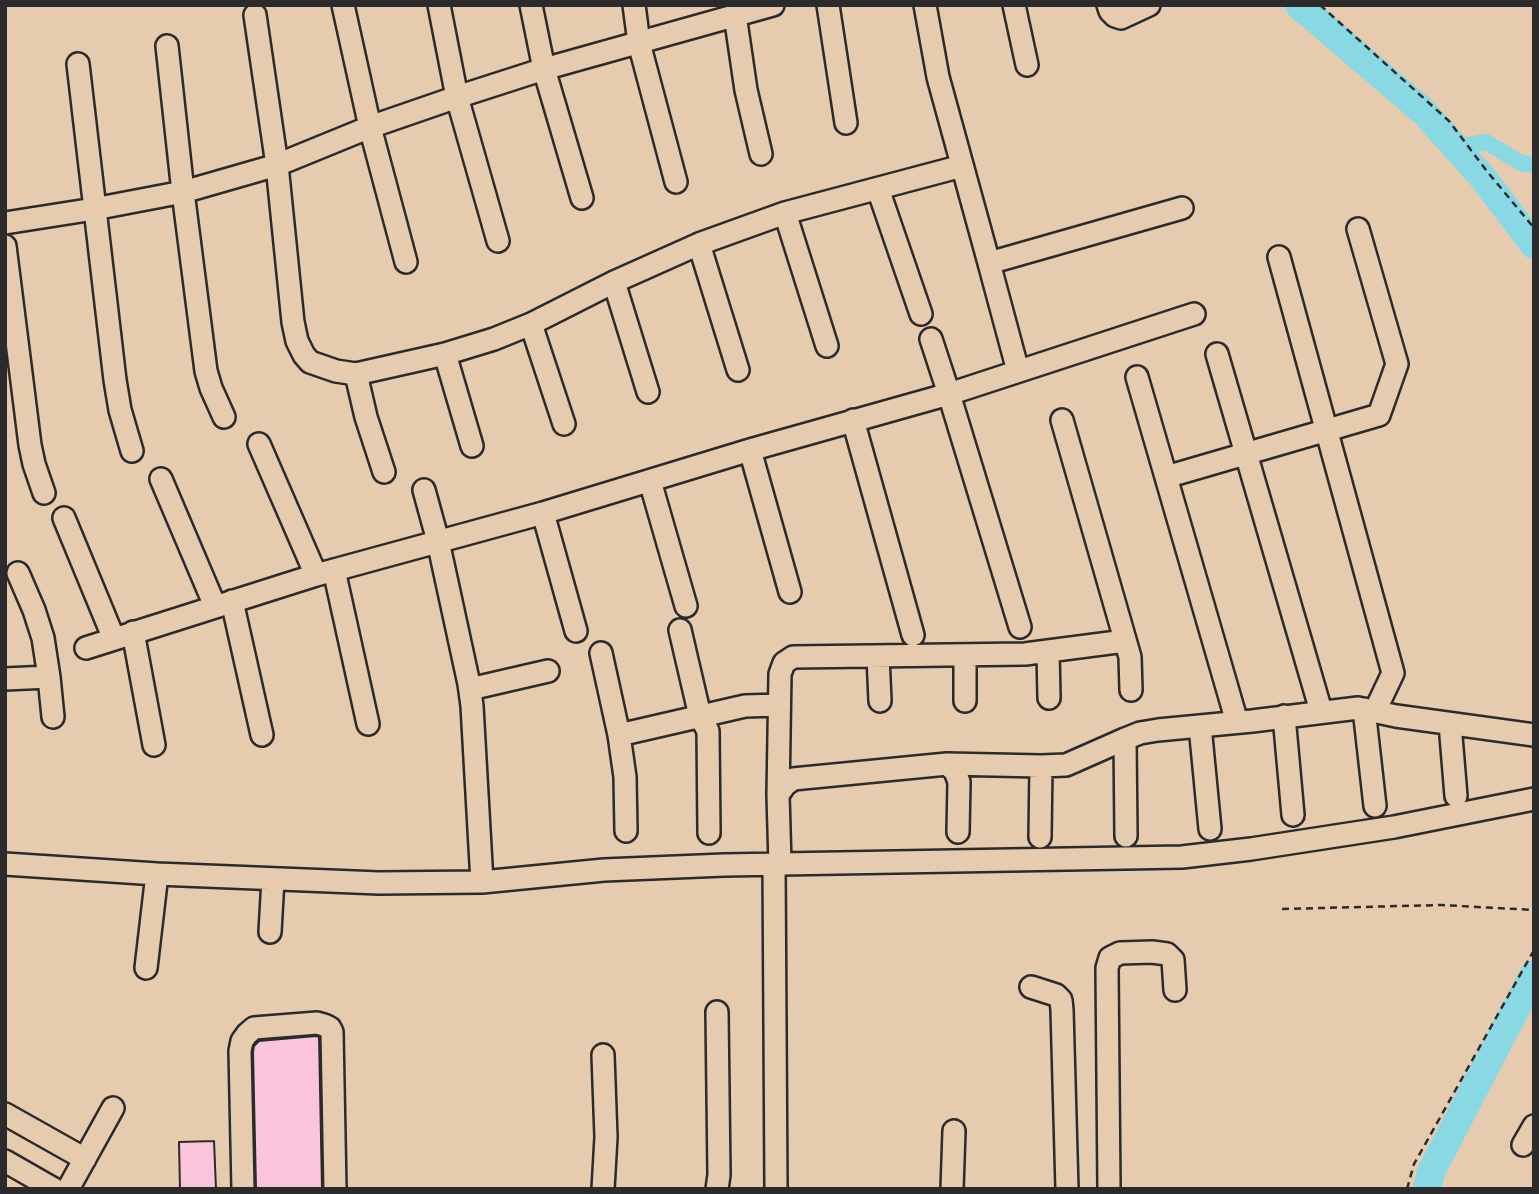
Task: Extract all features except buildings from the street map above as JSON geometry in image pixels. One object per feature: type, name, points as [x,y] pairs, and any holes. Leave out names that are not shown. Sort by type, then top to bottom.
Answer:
[{"type":"street","points":[[343,5],[370,127],[406,262]]},
{"type":"street","points":[[439,5],[457,97],[498,242]]},
{"type":"street","points":[[531,5],[544,69],[582,198]]},
{"type":"street","points":[[634,5],[639,43],[676,181]]},
{"type":"street","points":[[5,223],[183,192],[277,165],[370,127],[544,69],[639,43],[738,11],[774,5]]},
{"type":"street","points":[[828,5],[846,123]]},
{"type":"street","points":[[925,5],[938,77],[1018,372]]},
{"type":"street","points":[[1014,5],[1027,65]]},
{"type":"street","points":[[1108,5],[1115,16],[1121,18],[1149,5]]},
{"type":"street","points":[[738,11],[746,90],[761,153]]},
{"type":"street","points":[[255,15],[277,165],[293,322],[297,341],[304,355],[310,362],[323,368],[356,374],[444,354],[494,339],[699,244],[785,213],[962,166]]},
{"type":"street","points":[[167,46],[206,371],[223,417]]},
{"type":"street","points":[[78,64],[115,380],[120,410],[132,451]]},
{"type":"street","points":[[878,189],[921,314]]},
{"type":"street","points":[[989,263],[1182,208]]},
{"type":"street","points":[[785,213],[827,346]]},
{"type":"street","points":[[1166,477],[1379,415],[1397,365],[1358,229]]},
{"type":"street","points":[[699,244],[738,370]]},
{"type":"street","points":[[5,246],[30,445],[44,493]]},
{"type":"street","points":[[1279,257],[1393,673],[1370,710],[1374,806]]},
{"type":"street","points":[[614,282],[648,392]]},
{"type":"street","points":[[86,648],[325,573],[543,513],[750,450],[950,394],[1194,314]]},
{"type":"street","points":[[531,324],[565,425]]},
{"type":"street","points":[[931,339],[1020,627]]},
{"type":"street","points":[[444,354],[472,446]]},
{"type":"street","points":[[1217,354],[1321,711]]},
{"type":"street","points":[[356,374],[366,417],[384,472]]},
{"type":"street","points":[[1137,377],[1237,722]]},
{"type":"street","points":[[853,420],[913,635]]},
{"type":"street","points":[[1062,420],[1130,657],[1131,690]]},
{"type":"street","points":[[259,443],[325,573],[368,724]]},
{"type":"street","points":[[750,450],[790,592]]},
{"type":"street","points":[[161,479],[223,604],[262,735]]},
{"type":"street","points":[[650,481],[686,606]]},
{"type":"street","points":[[424,490],[438,541],[470,689],[482,882]]},
{"type":"street","points":[[543,513],[576,631]]},
{"type":"street","points":[[64,518],[124,635],[154,745]]},
{"type":"street","points":[[18,573],[40,628],[53,717]]},
{"type":"street","points":[[680,630],[701,716],[708,731],[709,833]]},
{"type":"street","points":[[776,1189],[779,705],[780,674],[784,663],[793,657],[1025,654],[1125,641]]},
{"type":"street","points":[[1048,651],[1049,698]]},
{"type":"street","points":[[601,653],[625,777],[626,831]]},
{"type":"street","points":[[965,655],[965,701]]},
{"type":"street","points":[[878,656],[880,701]]},
{"type":"street","points":[[470,689],[548,671]]},
{"type":"street","points":[[5,679],[49,677]]},
{"type":"street","points":[[619,735],[745,706],[779,705]]},
{"type":"street","points":[[778,794],[793,779],[947,764],[1066,765],[1140,733],[1358,708],[1396,716],[1534,735]]},
{"type":"street","points":[[1284,716],[1293,815]]},
{"type":"street","points":[[1450,724],[1457,796]]},
{"type":"street","points":[[1200,726],[1210,829]]},
{"type":"street","points":[[1125,739],[1126,835]]},
{"type":"street","points":[[947,764],[955,771],[958,782],[958,832]]},
{"type":"street","points":[[1040,837],[1041,766]]},
{"type":"street","points":[[5,864],[157,874],[379,883],[482,882],[604,870],[777,864],[1181,857],[1394,827],[1534,799]]},
{"type":"street","points":[[146,968],[157,874]]},
{"type":"street","points":[[270,932],[273,879]]},
{"type":"street","points":[[1109,1189],[1107,968],[1110,958],[1120,954],[1167,954],[1173,960],[1175,990]]},
{"type":"street","points":[[1031,987],[1056,995],[1061,1000],[1067,1189]]},
{"type":"street","points":[[717,1012],[717,1189]]},
{"type":"street","points":[[243,1189],[242,1041],[254,1028],[317,1023],[327,1026],[332,1032],[335,1189]]},
{"type":"street","points":[[603,1055],[606,1137],[603,1189]]},
{"type":"street","points":[[68,1189],[113,1108]]},
{"type":"street","points":[[5,1114],[85,1159]]},
{"type":"street","points":[[952,1189],[954,1131]]},
{"type":"street","points":[[5,1161],[54,1189]]},
{"type":"path","points":[[1320,5],[1449,121],[1534,228]]},
{"type":"path","points":[[1282,909],[1441,905],[1534,910]]},
{"type":"path","points":[[1407,1189],[1414,1164],[1534,950]]},
{"type":"waterway","points":[[1299,5],[1424,112],[1484,179],[1534,245]]},
{"type":"waterway","points":[[1456,147],[1486,142],[1521,163],[1534,165]]},
{"type":"waterway","points":[[1427,1189],[1431,1172],[1534,974]]}]
